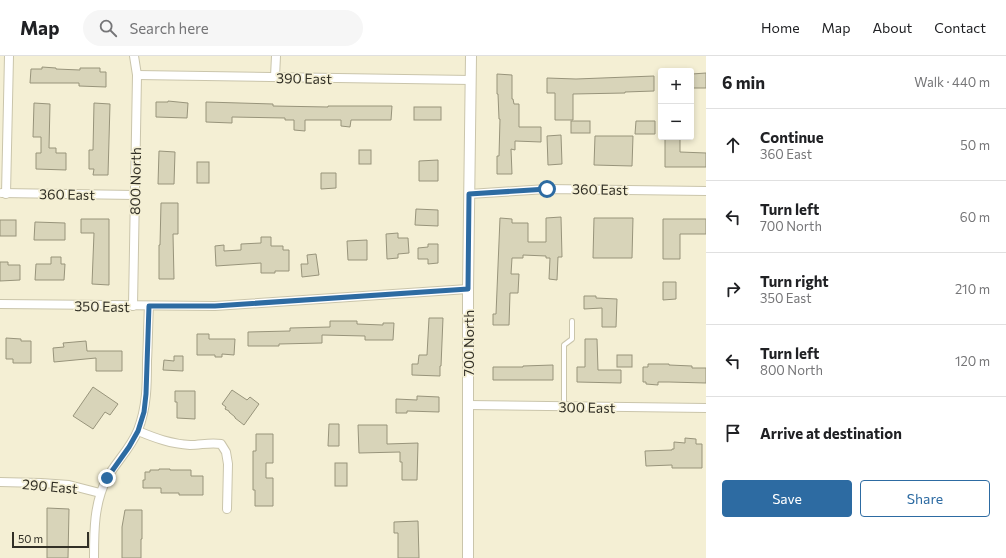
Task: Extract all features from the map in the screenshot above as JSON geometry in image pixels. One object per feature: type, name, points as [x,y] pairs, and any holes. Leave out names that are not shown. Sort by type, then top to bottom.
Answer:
[{"type":"street","points":[[3,194],[9,56]]},
{"type":"street","name":"800 North","points":[[133,306],[137,76],[134,56]]},
{"type":"street","points":[[275,77],[276,56]]},
{"type":"street","name":"700 North","points":[[468,558],[468,289],[471,56]]},
{"type":"street","name":"390 East","points":[[137,76],[471,80]]},
{"type":"street","name":"360 East","points":[[469,194],[547,189],[706,190]]},
{"type":"street","name":"360 East","points":[[3,194],[135,195]]},
{"type":"street","name":"350 East","points":[[0,304],[215,306],[468,289]]},
{"type":"street","points":[[94,558],[95,516],[100,493],[107,478],[129,447],[138,431],[144,412],[149,306]]},
{"type":"street","name":"300 East","points":[[468,405],[706,408]]},
{"type":"street","points":[[138,431],[167,442],[192,445],[213,442],[221,444],[226,452],[228,464],[227,509]]},
{"type":"street","name":"290 East","points":[[0,482],[68,485],[100,493]]},
{"type":"lane","points":[[564,406],[564,345],[572,339],[572,321]]},
{"type":"building","points":[[42,67],[80,70],[80,68],[100,68],[100,72],[106,72],[106,87],[79,86],[79,83],[30,83],[31,69],[42,69]]},
{"type":"building","points":[[706,73],[706,88],[694,88],[694,74]]},
{"type":"building","points":[[497,74],[512,75],[512,99],[514,104],[519,104],[519,127],[541,127],[541,142],[515,141],[515,150],[511,149],[512,174],[497,174],[500,119],[497,94]]},
{"type":"building","points":[[654,76],[654,91],[573,94],[573,120],[555,120],[555,93],[547,93],[547,78],[576,79]]},
{"type":"building","points":[[168,101],[188,103],[187,118],[156,117],[156,102]]},
{"type":"building","points":[[206,102],[273,104],[273,106],[392,106],[391,120],[351,120],[350,127],[341,126],[341,120],[305,120],[305,131],[294,130],[294,120],[285,120],[285,118],[232,117],[232,123],[206,122]]},
{"type":"building","points":[[34,103],[50,104],[49,148],[56,148],[56,153],[66,153],[66,170],[36,169],[36,153],[41,153],[41,137],[33,137]]},
{"type":"building","points":[[94,103],[110,104],[108,175],[93,175],[94,169],[89,169],[89,150],[93,150]]},
{"type":"building","points":[[414,107],[441,107],[441,120],[414,120]]},
{"type":"building","points":[[571,121],[590,121],[590,133],[571,133]]},
{"type":"building","points":[[636,121],[655,121],[655,134],[635,134]]},
{"type":"building","points":[[561,135],[562,164],[548,165],[547,136]]},
{"type":"building","points":[[595,136],[633,136],[632,166],[594,165]]},
{"type":"building","points":[[665,140],[680,140],[680,152],[706,153],[706,167],[665,167]]},
{"type":"building","points":[[359,150],[371,150],[371,164],[359,164]]},
{"type":"building","points":[[159,151],[175,152],[174,184],[158,184]]},
{"type":"building","points":[[438,160],[438,181],[419,181],[419,161]]},
{"type":"building","points":[[197,162],[209,162],[209,183],[197,183]]},
{"type":"building","points":[[321,173],[336,173],[336,188],[321,189]]},
{"type":"building","points":[[161,203],[178,203],[178,234],[173,234],[174,279],[159,279]]},
{"type":"building","points":[[416,209],[438,210],[438,226],[415,225]]},
{"type":"building","points":[[561,217],[562,257],[558,257],[557,280],[549,279],[550,258],[546,258],[546,256],[523,255],[523,258],[512,258],[511,274],[519,274],[518,293],[510,293],[509,325],[493,325],[493,314],[496,314],[500,218],[512,219],[512,223],[528,223],[528,242],[546,242],[546,218]]},
{"type":"building","points":[[594,218],[633,218],[632,258],[593,258]]},
{"type":"building","points":[[81,219],[109,219],[109,285],[92,284],[94,233],[81,233]]},
{"type":"building","points":[[663,219],[706,219],[706,234],[680,234],[680,259],[663,259]]},
{"type":"building","points":[[0,220],[16,220],[16,236],[0,236]]},
{"type":"building","points":[[35,222],[65,223],[65,240],[34,240]]},
{"type":"building","points":[[398,233],[398,238],[408,238],[409,253],[398,254],[398,258],[387,259],[386,234]]},
{"type":"building","points":[[261,237],[271,237],[271,246],[283,246],[283,250],[289,250],[289,271],[261,273],[261,263],[216,266],[215,246],[224,245],[224,251],[241,250],[241,244],[261,243]]},
{"type":"building","points":[[367,240],[367,260],[348,260],[347,241]]},
{"type":"building","points":[[428,244],[438,244],[438,263],[428,264],[428,259],[418,259],[418,248],[428,247]]},
{"type":"building","points":[[316,254],[319,275],[302,277],[301,264],[308,264],[307,255]]},
{"type":"building","points":[[51,257],[61,257],[61,264],[65,264],[64,280],[35,280],[36,264],[51,264]]},
{"type":"building","points":[[0,262],[8,262],[8,265],[20,265],[20,280],[0,281]]},
{"type":"building","points":[[663,282],[676,282],[676,299],[663,300]]},
{"type":"building","points":[[584,296],[617,299],[616,327],[602,327],[602,308],[584,309]]},
{"type":"building","points":[[429,318],[443,318],[440,376],[412,375],[412,364],[418,364],[419,355],[427,355]]},
{"type":"building","points":[[330,321],[357,321],[357,324],[383,325],[383,323],[394,323],[393,340],[365,340],[365,336],[322,335],[322,343],[279,344],[279,346],[248,346],[248,332],[290,331],[290,328],[330,327]]},
{"type":"building","points":[[197,334],[209,334],[209,339],[235,339],[234,355],[222,354],[222,357],[215,357],[215,355],[197,355]]},
{"type":"building","points":[[6,338],[31,341],[31,363],[13,363],[13,359],[6,359]]},
{"type":"building","points":[[585,339],[597,339],[598,370],[621,370],[621,383],[577,382],[577,367],[585,367]]},
{"type":"building","points":[[86,341],[87,351],[122,351],[122,371],[96,371],[96,358],[54,362],[53,348],[64,347],[63,343]]},
{"type":"building","points":[[617,355],[632,355],[632,367],[617,367]]},
{"type":"building","points":[[174,356],[183,356],[183,371],[163,370],[164,360],[174,361]]},
{"type":"building","points":[[648,364],[669,364],[692,366],[692,368],[706,368],[706,383],[658,382],[658,385],[646,384],[646,382],[643,382],[643,367],[648,367]]},
{"type":"building","points":[[553,365],[553,380],[493,380],[493,367]]},
{"type":"building","points":[[93,387],[118,404],[110,415],[105,412],[93,429],[73,416]]},
{"type":"building","points":[[232,390],[247,400],[250,397],[259,404],[244,425],[225,409],[226,407],[222,404]]},
{"type":"building","points":[[175,391],[195,391],[195,419],[177,418]]},
{"type":"building","points":[[417,396],[439,397],[439,412],[407,411],[407,413],[396,413],[396,399],[417,400]]},
{"type":"building","points":[[329,424],[339,424],[339,446],[328,446]]},
{"type":"building","points":[[358,425],[387,425],[387,444],[418,443],[417,480],[402,480],[402,462],[400,462],[400,452],[359,453]]},
{"type":"building","points":[[256,434],[273,434],[273,463],[266,463],[266,478],[273,478],[273,506],[255,506],[255,490],[253,490],[253,451],[256,451]]},
{"type":"building","points":[[685,438],[696,439],[696,444],[702,444],[702,468],[672,468],[672,465],[646,466],[645,451],[672,450],[674,449],[674,442],[685,443]]},
{"type":"building","points":[[335,463],[347,463],[347,486],[335,486]]},
{"type":"building","points":[[159,469],[191,470],[191,476],[203,476],[203,495],[161,493],[161,488],[143,488],[145,472]]},
{"type":"building","points":[[47,508],[69,509],[68,558],[47,558]]},
{"type":"building","points":[[125,510],[142,510],[141,558],[122,558],[122,527]]},
{"type":"building","points":[[418,521],[419,558],[398,558],[398,533],[394,533],[394,522]]},
{"type":"route","points":[[107,478],[129,447],[138,431],[144,412],[149,306],[215,306],[468,289],[469,194],[547,189]]}]
